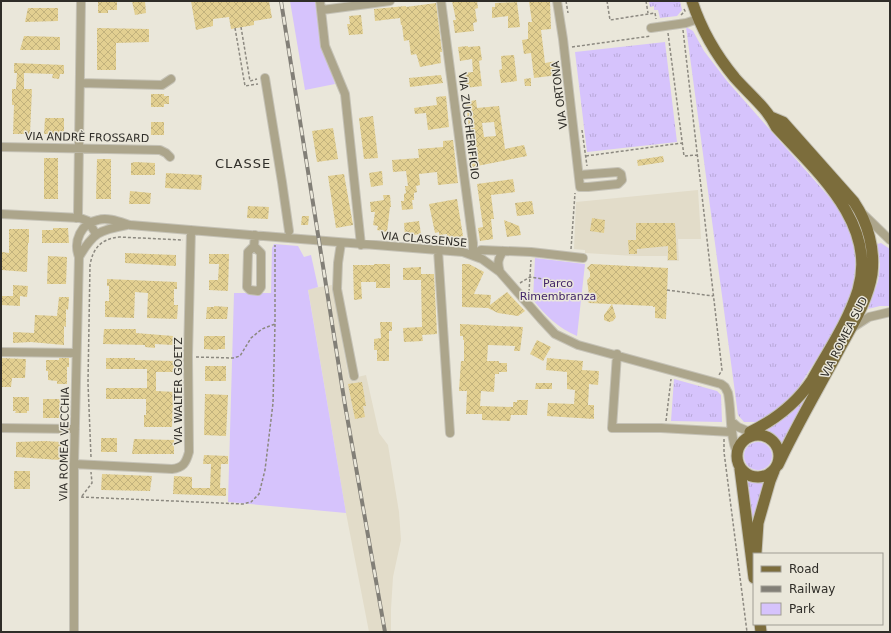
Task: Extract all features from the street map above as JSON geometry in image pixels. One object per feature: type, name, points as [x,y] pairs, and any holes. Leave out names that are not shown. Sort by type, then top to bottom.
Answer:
[{"type":"main road","name":"VIA ROMEA SUD","points":[[687,4],[734,76],[771,117],[776,127],[830,187],[854,226],[861,251],[860,279],[855,299],[812,380],[807,388],[788,408],[751,434]]},
{"type":"main road","name":"VIA ROMEA SUD","points":[[756,553],[758,522],[776,468],[794,430],[849,331],[863,302],[872,275],[873,261],[870,240],[860,211],[842,187],[783,122],[771,117]]},
{"type":"main road","points":[[740,469],[757,478],[763,477],[776,468],[779,452],[772,440],[760,435],[751,434],[742,442],[737,453],[753,569]]},
{"type":"street","points":[[81,1],[78,214],[76,218],[82,230],[93,236]]},
{"type":"street","points":[[320,1],[325,46],[345,94],[361,245]]},
{"type":"street","points":[[322,10],[390,1]]},
{"type":"street","name":"VIA ZUCCHERIFICIO","points":[[441,1],[473,243],[473,254]]},
{"type":"street","name":"VIA ORTONA","points":[[557,1],[566,39],[580,187]]},
{"type":"street","points":[[654,28],[686,23],[698,19]]},
{"type":"street","points":[[80,83],[162,85],[171,79]]},
{"type":"street","points":[[265,80],[289,231]]},
{"type":"street","name":"VIA ANDRÈ FROSSARD","points":[[1,147],[160,150],[166,152],[170,157]]},
{"type":"street","points":[[579,175],[615,172],[620,173],[622,177],[622,181],[618,184],[580,187]]},
{"type":"street","points":[[860,211],[868,217],[890,242]]},
{"type":"street","name":"VIA CLASSENSE","points":[[1,214],[76,218],[85,219],[89,223],[98,220],[109,220],[130,224],[191,230],[255,234],[361,245],[473,254],[492,265],[500,272],[555,334],[578,344],[721,384],[728,393],[731,421],[728,434],[737,453]]},
{"type":"street","points":[[82,230],[89,223],[93,236]]},
{"type":"street","name":"VIA CLASSENSE","points":[[93,236],[110,228],[130,224]]},
{"type":"street","name":"VIA ROMEA VECCHIA","points":[[74,632],[74,464],[79,257],[76,250],[77,241],[82,230]]},
{"type":"street","name":"VIA WALTER GOETZ","points":[[74,464],[172,469],[178,469],[183,465],[189,452],[188,356],[191,230]]},
{"type":"street","points":[[254,246],[261,253],[262,258],[261,287],[258,291],[250,290],[247,286],[248,252],[254,246],[255,234]]},
{"type":"street","points":[[79,257],[93,236]]},
{"type":"street","points":[[861,251],[865,243],[875,238],[890,242]]},
{"type":"street","points":[[341,243],[338,263],[337,289],[354,376]]},
{"type":"street","points":[[438,250],[450,433]]},
{"type":"street","points":[[473,254],[482,250],[532,252],[583,258]]},
{"type":"street","points":[[500,272],[497,264],[502,251]]},
{"type":"street","points":[[849,331],[856,324],[869,317],[890,312]]},
{"type":"street","points":[[1,352],[76,353]]},
{"type":"street","points":[[617,354],[612,428],[665,429],[728,434]]},
{"type":"street","points":[[731,421],[738,427],[751,434]]},
{"type":"street","points":[[1,428],[75,429]]},
{"type":"path","points":[[572,47],[650,37],[654,28],[655,13],[610,20],[607,1]]},
{"type":"path","points":[[646,1],[648,14]]},
{"type":"path","points":[[678,18],[684,11],[687,4]]},
{"type":"path","points":[[240,27],[250,81],[265,80]]},
{"type":"path","points":[[235,28],[245,86],[265,80]]},
{"type":"path","points":[[683,30],[722,370]]},
{"type":"path","points":[[663,32],[668,31],[684,156],[698,155]]},
{"type":"path","points":[[586,156],[682,144]]},
{"type":"path","points":[[571,251],[575,192],[580,187]]},
{"type":"path","points":[[185,241],[119,237],[112,238],[101,243],[94,249],[90,265],[88,384],[92,483],[81,497],[243,504],[251,502],[259,494],[265,470],[273,403],[275,243]]},
{"type":"path","points":[[529,305],[532,252]]},
{"type":"path","points":[[518,284],[522,280],[530,278],[555,281]]},
{"type":"path","points":[[667,290],[713,296]]},
{"type":"path","points":[[188,356],[233,358],[240,356],[250,338],[262,329],[275,324]]},
{"type":"path","points":[[665,429],[671,377]]},
{"type":"path","points":[[728,434],[724,452],[747,632]]},
{"type":"shaded area","points":[[698,190],[701,239],[678,239],[679,261],[667,261],[667,256],[634,256],[585,253],[585,250],[574,249],[576,202]]},
{"type":"shaded area","points":[[332,285],[349,379],[366,375],[379,433],[388,445],[399,512],[401,540],[393,577],[391,632],[369,632],[346,513],[308,289]]},
{"type":"green space","points":[[290,1],[315,1],[322,46],[335,84],[305,90]]},
{"type":"green space","points":[[649,1],[680,1],[682,10],[677,16],[660,18],[658,10],[654,10],[654,6],[650,7]]},
{"type":"green space","points":[[686,27],[693,31],[704,51],[727,81],[831,199],[845,219],[854,243],[856,261],[851,296],[830,338],[795,393],[784,405],[770,416],[756,422],[744,422],[738,415]]},
{"type":"green space","points":[[665,42],[677,142],[587,152],[575,52]]},
{"type":"green space","points":[[881,243],[890,249],[890,306],[880,306],[868,309],[878,281],[880,264],[877,244]]},
{"type":"green space","points":[[274,244],[298,246],[304,257],[311,255],[318,287],[308,290],[346,513],[228,502],[234,293],[271,293],[272,248]]},
{"type":"green space","name":"Parco Rimembranza","points":[[535,258],[585,264],[577,336],[553,321],[533,300]]},
{"type":"green space","points":[[674,379],[717,391],[721,395],[722,422],[671,421]]},
{"type":"green space","points":[[814,385],[782,445],[776,436],[762,431],[779,422],[799,405]]},
{"type":"green space","points":[[758,442],[768,446],[772,456],[768,466],[758,470],[748,466],[744,456],[748,446]]},
{"type":"green space","points":[[747,481],[765,481],[753,521]]},
{"type":"building","points":[[98,1],[117,1],[117,10],[108,10],[108,13],[98,13]]},
{"type":"building","points":[[132,1],[145,1],[146,13],[135,15]]},
{"type":"building","points":[[191,1],[269,1],[272,18],[254,21],[254,25],[231,29],[229,17],[213,19],[213,26],[196,30]]},
{"type":"building","points":[[452,1],[477,1],[478,8],[475,9],[477,22],[473,23],[474,31],[455,33],[453,20],[456,20]]},
{"type":"building","points":[[529,1],[550,1],[551,29],[541,30],[545,63],[556,61],[558,75],[534,78],[531,53],[524,54],[522,40],[528,39],[528,22],[532,22]]},
{"type":"building","points":[[517,2],[520,27],[508,28],[508,16],[492,18],[492,7],[495,7],[495,3]]},
{"type":"building","points":[[436,3],[442,52],[440,52],[441,63],[420,67],[416,54],[411,55],[409,40],[404,41],[400,18],[375,21],[374,9]]},
{"type":"building","points":[[28,8],[58,8],[58,21],[25,22]]},
{"type":"building","points":[[361,15],[363,34],[349,35],[347,24],[350,24],[349,16]]},
{"type":"building","points":[[97,28],[149,29],[149,42],[116,43],[116,70],[97,70]]},
{"type":"building","points":[[24,36],[60,37],[60,50],[20,50]]},
{"type":"building","points":[[480,46],[482,60],[479,61],[482,86],[465,88],[463,73],[473,72],[472,59],[460,61],[458,47]]},
{"type":"building","points":[[514,55],[517,81],[501,83],[499,70],[502,69],[501,56]]},
{"type":"building","points":[[14,63],[64,65],[64,74],[60,74],[59,79],[52,78],[53,74],[24,73],[24,89],[32,89],[30,134],[13,134],[14,105],[12,105],[12,89],[16,89],[17,73],[14,73]]},
{"type":"building","points":[[441,75],[443,83],[410,87],[409,78]]},
{"type":"building","points":[[531,78],[531,86],[525,86],[524,79]]},
{"type":"building","points":[[151,94],[164,94],[164,96],[169,96],[169,104],[164,104],[164,107],[151,107]]},
{"type":"building","points":[[446,96],[449,127],[428,130],[426,113],[415,114],[414,108],[437,105],[436,97]]},
{"type":"building","points":[[476,100],[477,108],[499,106],[505,149],[524,145],[527,156],[472,167],[466,102]],"holes":[[[494,122],[496,136],[484,137],[482,123]]]},
{"type":"building","points":[[373,116],[378,158],[364,159],[359,118]]},
{"type":"building","points":[[45,118],[64,118],[64,134],[44,134]]},
{"type":"building","points":[[151,122],[164,122],[164,135],[151,135]]},
{"type":"building","points":[[333,128],[338,159],[317,162],[312,131]]},
{"type":"building","points":[[453,140],[458,183],[438,185],[437,172],[419,174],[420,185],[416,186],[417,192],[414,193],[414,200],[412,200],[413,209],[402,210],[401,201],[404,201],[404,194],[406,193],[405,186],[408,186],[406,171],[393,172],[392,160],[419,158],[418,149],[443,147],[443,141]]},
{"type":"building","points":[[663,156],[664,162],[638,166],[637,160]]},
{"type":"building","points":[[44,158],[58,158],[58,199],[44,199]]},
{"type":"building","points":[[97,159],[111,159],[111,199],[96,199]]},
{"type":"building","points":[[131,163],[155,163],[155,175],[131,175]]},
{"type":"building","points":[[382,171],[383,185],[371,187],[369,173]]},
{"type":"building","points":[[166,173],[202,175],[201,190],[165,188]]},
{"type":"building","points":[[344,174],[353,225],[336,228],[328,176]]},
{"type":"building","points":[[513,179],[515,192],[491,195],[494,219],[491,219],[493,239],[480,241],[478,228],[483,227],[477,184]]},
{"type":"building","points":[[130,191],[151,193],[150,204],[129,204]]},
{"type":"building","points":[[383,195],[390,195],[391,207],[387,232],[377,230],[378,226],[373,225],[375,212],[371,212],[370,202],[384,200]]},
{"type":"building","points":[[457,199],[463,236],[453,238],[453,236],[447,237],[447,234],[439,235],[439,232],[435,233],[429,204]]},
{"type":"building","points":[[532,201],[534,214],[517,216],[515,203]]},
{"type":"building","points":[[248,206],[269,207],[268,219],[247,218]]},
{"type":"building","points":[[302,216],[309,216],[308,225],[301,225]]},
{"type":"building","points":[[592,218],[605,220],[604,233],[590,231]]},
{"type":"building","points":[[504,220],[519,226],[521,235],[507,237]]},
{"type":"building","points":[[419,221],[421,234],[405,236],[404,223]]},
{"type":"building","points":[[636,223],[675,223],[677,260],[668,260],[668,246],[637,249],[637,254],[629,254],[628,240],[636,240]]},
{"type":"building","points":[[53,228],[68,228],[69,243],[42,243],[42,230],[53,230]]},
{"type":"building","points":[[9,229],[29,229],[27,272],[2,270],[2,252],[9,253]]},
{"type":"building","points":[[125,253],[176,255],[176,266],[125,263]]},
{"type":"building","points":[[209,254],[229,254],[228,291],[209,290],[209,280],[218,280],[219,264],[209,264]]},
{"type":"building","points":[[48,256],[67,257],[66,284],[47,284]]},
{"type":"building","points":[[390,264],[390,288],[376,288],[376,282],[361,282],[362,299],[354,300],[353,265]]},
{"type":"building","points":[[462,264],[469,264],[484,272],[474,294],[491,295],[490,305],[507,292],[525,311],[518,316],[498,313],[488,308],[462,307]]},
{"type":"building","points":[[591,264],[668,268],[666,319],[655,318],[655,307],[653,306],[589,303],[585,298],[589,295],[587,280],[590,277],[590,272],[587,268]]},
{"type":"building","points":[[421,267],[421,274],[434,274],[437,334],[422,335],[423,341],[404,342],[403,328],[422,327],[421,280],[403,280],[403,268]]},
{"type":"building","points":[[107,279],[177,282],[177,289],[174,289],[174,305],[178,305],[177,319],[147,318],[148,293],[135,292],[134,318],[105,317],[105,301],[109,301],[109,286],[107,286]]},
{"type":"building","points":[[13,285],[28,286],[27,297],[20,296],[20,306],[1,305],[1,296],[13,296]]},
{"type":"building","points":[[59,297],[69,297],[68,310],[66,309],[66,327],[64,326],[64,345],[31,342],[13,343],[13,332],[34,333],[35,315],[57,316]]},
{"type":"building","points":[[612,304],[616,317],[613,321],[609,322],[604,320],[604,315]]},
{"type":"building","points":[[207,307],[228,307],[227,319],[206,319]]},
{"type":"building","points":[[380,322],[392,322],[392,331],[389,331],[389,361],[377,361],[377,350],[374,350],[374,339],[381,338]]},
{"type":"building","points":[[460,324],[523,327],[520,351],[514,351],[515,346],[488,345],[487,361],[507,363],[507,372],[499,372],[499,374],[495,374],[494,392],[481,391],[480,406],[513,407],[513,402],[517,402],[517,400],[528,400],[527,415],[511,415],[510,421],[482,420],[482,414],[466,414],[467,391],[459,391],[461,361],[464,361],[464,340],[463,336],[460,336]]},
{"type":"building","points":[[104,329],[136,329],[136,333],[173,336],[173,345],[155,344],[155,348],[145,347],[145,345],[103,344]]},
{"type":"building","points":[[204,336],[225,336],[225,349],[204,349]]},
{"type":"building","points":[[537,340],[551,347],[543,361],[530,354]]},
{"type":"building","points":[[1,358],[26,359],[25,378],[12,378],[11,387],[1,387]]},
{"type":"building","points":[[59,358],[69,358],[69,367],[67,367],[67,384],[57,384],[57,381],[48,380],[46,360],[59,360]]},
{"type":"building","points":[[106,358],[135,358],[135,360],[176,361],[175,372],[156,372],[156,391],[176,392],[176,403],[173,403],[172,427],[144,427],[146,399],[106,399],[106,388],[147,388],[147,369],[106,369]]},
{"type":"building","points":[[547,358],[583,361],[582,370],[599,371],[598,385],[589,384],[588,405],[594,405],[594,419],[547,416],[548,403],[574,404],[575,390],[567,389],[567,372],[546,370]]},
{"type":"building","points":[[205,366],[226,366],[226,381],[205,381]]},
{"type":"building","points":[[362,382],[366,406],[363,406],[365,417],[355,419],[348,384]]},
{"type":"building","points":[[536,383],[552,383],[552,389],[535,389]]},
{"type":"building","points":[[205,394],[228,395],[226,436],[204,435]]},
{"type":"building","points":[[13,397],[29,397],[29,411],[27,411],[27,413],[15,413],[16,411],[13,411]]},
{"type":"building","points":[[43,399],[60,399],[60,418],[43,418]]},
{"type":"building","points":[[101,438],[117,438],[117,452],[101,452]]},
{"type":"building","points":[[134,439],[174,440],[174,454],[132,454]]},
{"type":"building","points":[[16,442],[61,442],[60,460],[16,457]]},
{"type":"building","points":[[204,455],[228,456],[228,464],[221,464],[220,488],[226,488],[226,496],[173,494],[174,476],[192,477],[192,488],[210,488],[211,464],[203,464]]},
{"type":"building","points":[[14,471],[30,471],[30,489],[14,489]]},
{"type":"building","points":[[102,474],[152,476],[150,491],[101,490]]},
{"type":"railway","points":[[281,1],[345,405],[385,632]]},
{"type":"district","name":"CLASSE","points":[[243,163]]}]
